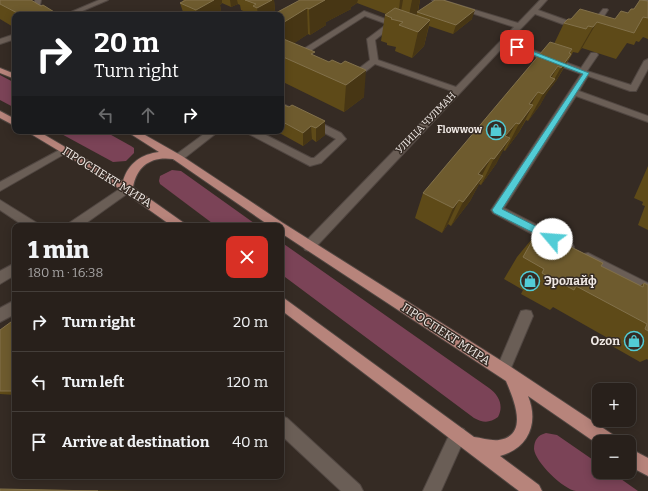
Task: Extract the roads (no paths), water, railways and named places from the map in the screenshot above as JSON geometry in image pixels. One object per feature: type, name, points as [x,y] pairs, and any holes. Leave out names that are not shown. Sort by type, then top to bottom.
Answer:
[{"type":"main road","points":[[0,70],[12,76]]},
{"type":"main road","points":[[0,114],[12,121]]},
{"type":"main road","name":"ПРОСПЕКТ МИРА","points":[[36,134],[88,162],[176,223]]},
{"type":"main road","name":"ПРОСПЕКТ МИРА","points":[[135,134],[178,158],[274,223]]},
{"type":"main road","points":[[126,188],[131,172],[145,160],[165,155],[178,158]]},
{"type":"main road","name":"ПРОСПЕКТ МИРА","points":[[284,230],[598,435]]},
{"type":"main road","points":[[284,304],[533,491]]},
{"type":"main road","points":[[465,440],[499,448],[513,442],[518,437],[525,423],[526,415],[522,399],[507,374]]},
{"type":"main road","points":[[636,460],[648,468]]},
{"type":"street","points":[[38,0],[36,6],[49,12]]},
{"type":"street","points":[[75,12],[105,0]]},
{"type":"street","points":[[435,0],[519,26]]},
{"type":"street","name":"УЛИЦА ЧУЛМАН","points":[[309,246],[544,0]]},
{"type":"street","points":[[533,11],[590,31],[605,10]]},
{"type":"street","points":[[311,61],[298,55],[364,13],[392,23],[371,39],[374,61]]},
{"type":"street","points":[[0,42],[12,37]]},
{"type":"street","points":[[504,42],[584,73],[633,89],[648,61]]},
{"type":"street","points":[[594,55],[574,92],[497,210],[648,288]]},
{"type":"street","points":[[374,61],[458,90]]},
{"type":"street","points":[[345,75],[351,78],[374,61]]},
{"type":"street","points":[[574,92],[648,119]]},
{"type":"street","points":[[256,134],[310,162],[317,161],[341,139],[338,135],[284,108]]},
{"type":"street","points":[[178,158],[210,134]]},
{"type":"street","points":[[0,187],[65,150]]},
{"type":"street","points":[[77,223],[126,188]]},
{"type":"street","points":[[0,204],[28,223]]},
{"type":"street","points":[[0,278],[12,270]]},
{"type":"street","points":[[0,316],[12,308]]},
{"type":"street","points":[[507,374],[526,316]]},
{"type":"street","points":[[284,427],[354,491]]},
{"type":"street","points":[[432,491],[465,440]]},
{"type":"place","name":"Flowwow","points":[[496,130]]},
{"type":"place","name":"Эролайф","points":[[530,281]]},
{"type":"place","name":"Ozon","points":[[634,341]]}]
